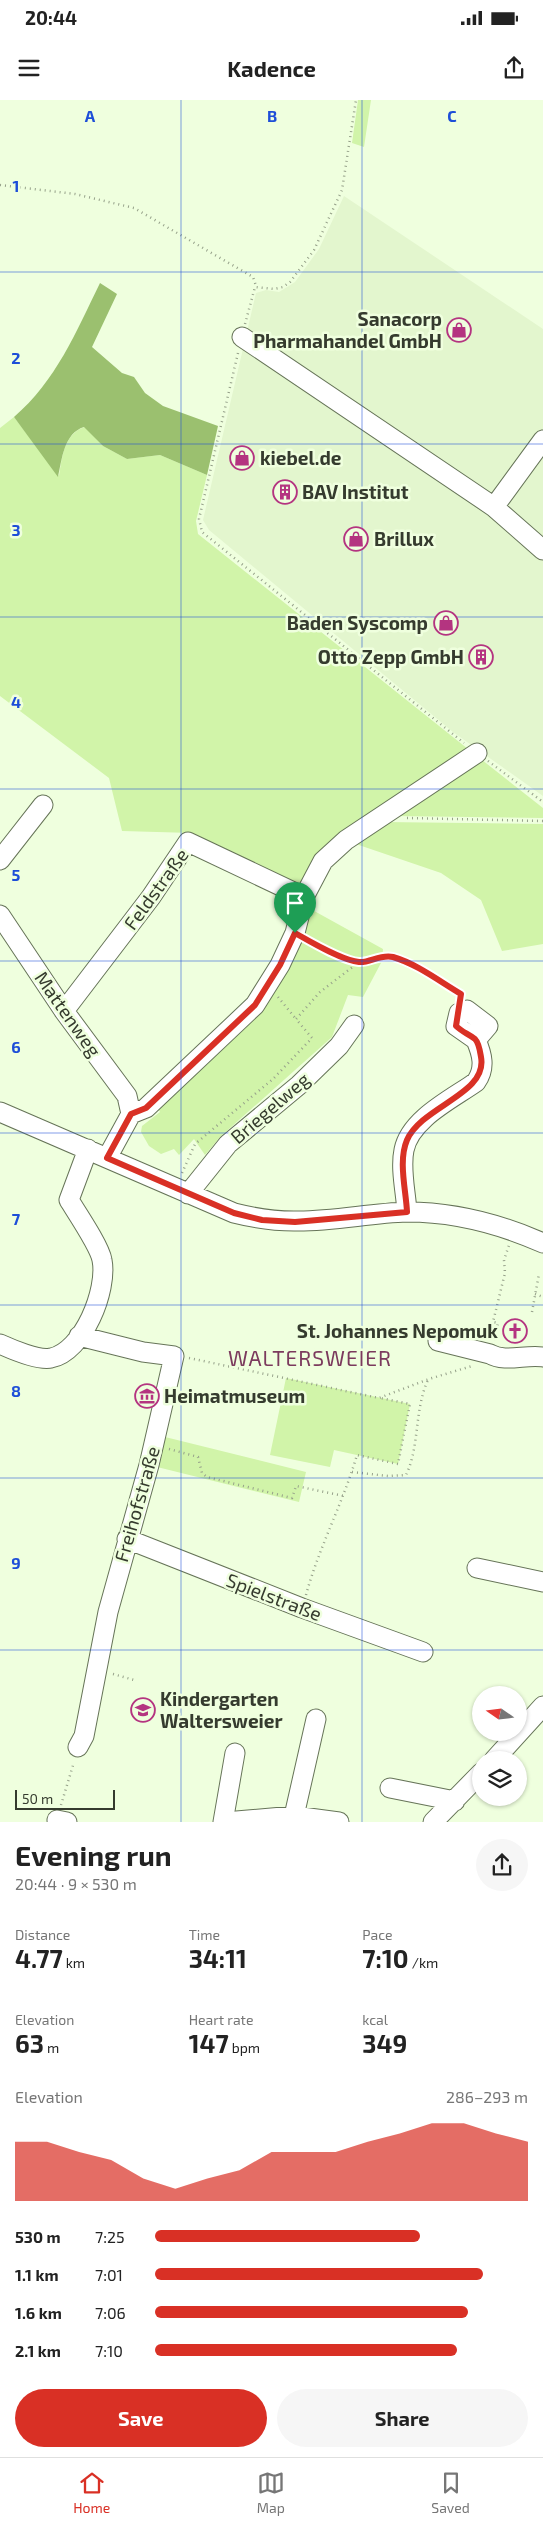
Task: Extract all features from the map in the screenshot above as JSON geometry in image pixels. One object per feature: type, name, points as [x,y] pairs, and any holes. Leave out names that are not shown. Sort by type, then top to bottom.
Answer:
[{"type":"street","points":[[242,337],[494,507],[543,550]]},
{"type":"street","points":[[494,507],[543,440]]},
{"type":"street","points":[[107,1158],[131,1114],[146,1108],[255,1005],[280,965],[295,933],[304,897],[324,861],[346,840],[476,753]]},
{"type":"street","points":[[0,860],[43,805]]},
{"type":"street","name":"Feldstraße","points":[[64,1011],[151,897],[188,842],[304,897]]},
{"type":"street","name":"Mattenweg","points":[[1,920],[64,1011],[127,1096],[131,1114]]},
{"type":"street","points":[[407,1212],[403,1156],[407,1139],[417,1124],[476,1082],[480,1076],[482,1061],[476,1040],[456,1026],[461,994]]},
{"type":"street","name":"Briegelweg","points":[[182,1191],[228,1144],[299,1085],[339,1046],[354,1025]]},
{"type":"street","points":[[0,1112],[234,1213],[262,1220],[295,1222],[407,1212],[470,1218],[514,1231],[541,1246]]},
{"type":"street","points":[[0,1344],[17,1351],[50,1359],[68,1352],[91,1320],[102,1285],[102,1259],[69,1200],[88,1149]]},
{"type":"street","points":[[79,1336],[143,1352],[174,1356]]},
{"type":"street","points":[[438,1341],[494,1356],[534,1355],[543,1357]]},
{"type":"street","name":"Freihofstraße","points":[[78,1747],[84,1736],[108,1612],[154,1445],[174,1356]]},
{"type":"street","name":"Spielstraße","points":[[127,1538],[302,1608],[422,1652]]},
{"type":"street","points":[[477,1568],[543,1582]]},
{"type":"street","points":[[502,1751],[543,1706]]},
{"type":"street","points":[[294,1816],[316,1720]]},
{"type":"street","points":[[235,1754],[224,1822],[294,1816],[339,1822]]},
{"type":"street","points":[[433,1822],[472,1783]]},
{"type":"street","points":[[390,1788],[455,1801]]},
{"type":"path","points":[[256,286],[274,289],[283,287],[290,282],[314,250],[342,190],[356,100]]},
{"type":"path","points":[[0,185],[76,194],[134,208],[253,277],[256,286]]},
{"type":"path","points":[[256,286],[252,292],[199,520],[202,532],[476,753],[543,802]]},
{"type":"path","points":[[380,818],[543,821]]},
{"type":"path","points":[[295,933],[326,950],[359,962]]},
{"type":"path","points":[[296,1019],[320,992],[359,962],[379,956],[391,957],[412,965],[461,994]]},
{"type":"path","points":[[182,1191],[195,1144],[272,1079],[312,1038],[278,997],[264,990]]},
{"type":"path","points":[[379,1398],[494,1356],[498,1323],[493,1322],[505,1273],[504,1260],[514,1231]]},
{"type":"path","points":[[532,1312],[539,1274]]},
{"type":"path","points":[[535,1294],[543,1297]]},
{"type":"path","points":[[174,1356],[410,1404],[398,1464],[357,1455],[344,1496],[310,1579],[302,1608]]},
{"type":"path","points":[[352,1472],[388,1476],[406,1475],[412,1461],[418,1414],[429,1379]]},
{"type":"path","points":[[154,1445],[198,1457],[202,1473],[207,1477],[292,1498],[296,1486],[344,1496]]},
{"type":"path","points":[[97,1669],[134,1680]]},
{"type":"path","points":[[62,1821],[78,1747]]},
{"type":"shaded area","points":[[344,196],[543,329],[543,796],[453,732],[209,530],[203,520],[256,293],[266,290],[279,292],[295,282],[319,249]]},
{"type":"green space","points":[[358,100],[371,100],[364,147],[352,143]]},
{"type":"green space","points":[[100,283],[117,294],[92,347],[122,373],[134,377],[145,393],[163,406],[218,426],[207,475],[160,455],[127,459],[103,446],[84,427],[77,430],[68,441],[58,477],[14,417],[42,388],[64,355]]},
{"type":"green space","points":[[14,417],[59,476],[68,440],[78,430],[85,427],[103,446],[127,459],[160,455],[207,475],[196,521],[198,534],[473,753],[380,815],[302,890],[192,833],[122,831],[109,778],[0,696],[0,428]]},
{"type":"green space","points":[[477,756],[543,808],[543,818],[392,816]]},
{"type":"green space","points":[[383,822],[543,824],[543,944],[502,951],[481,900],[441,873],[350,842]]},
{"type":"green space","points":[[307,907],[383,949],[382,961],[363,997],[348,995],[332,1037],[220,1137],[205,1155],[194,1139],[179,1155],[174,1149],[161,1154],[149,1146],[141,1132],[142,1126],[160,1112],[157,1107],[239,1032]]},
{"type":"green space","points":[[286,1378],[410,1404],[398,1464],[334,1450],[330,1467],[270,1455]]},
{"type":"green space","points":[[157,1435],[306,1472],[299,1502],[149,1465]]},
{"type":"place","name":"Sanacorp Pharmahandel GmbH","points":[[459,330]]},
{"type":"place","name":"kiebel.de","points":[[242,458]]},
{"type":"place","name":"BAV Institut","points":[[285,492]]},
{"type":"place","name":"Brillux","points":[[356,539]]},
{"type":"place","name":"Baden Syscomp","points":[[446,623]]},
{"type":"place","name":"Otto Zepp GmbH","points":[[481,657]]},
{"type":"place","name":"St. Johannes Nepomuk","points":[[515,1331]]},
{"type":"place","name":"Heimatmuseum","points":[[147,1396]]},
{"type":"place","name":"Kindergarten Waltersweier","points":[[143,1710]]},
{"type":"district","name":"WALTERSWEIER","points":[[310,1359]]},
{"type":"route","points":[[295,933],[326,950],[359,962],[379,956],[391,957],[412,965],[461,994],[456,1026],[476,1040],[480,1050],[482,1070],[476,1082],[417,1124],[407,1139],[403,1156],[407,1212],[295,1222],[262,1220],[234,1213],[107,1158],[131,1114],[146,1108],[255,1005],[280,965],[295,933]]}]
